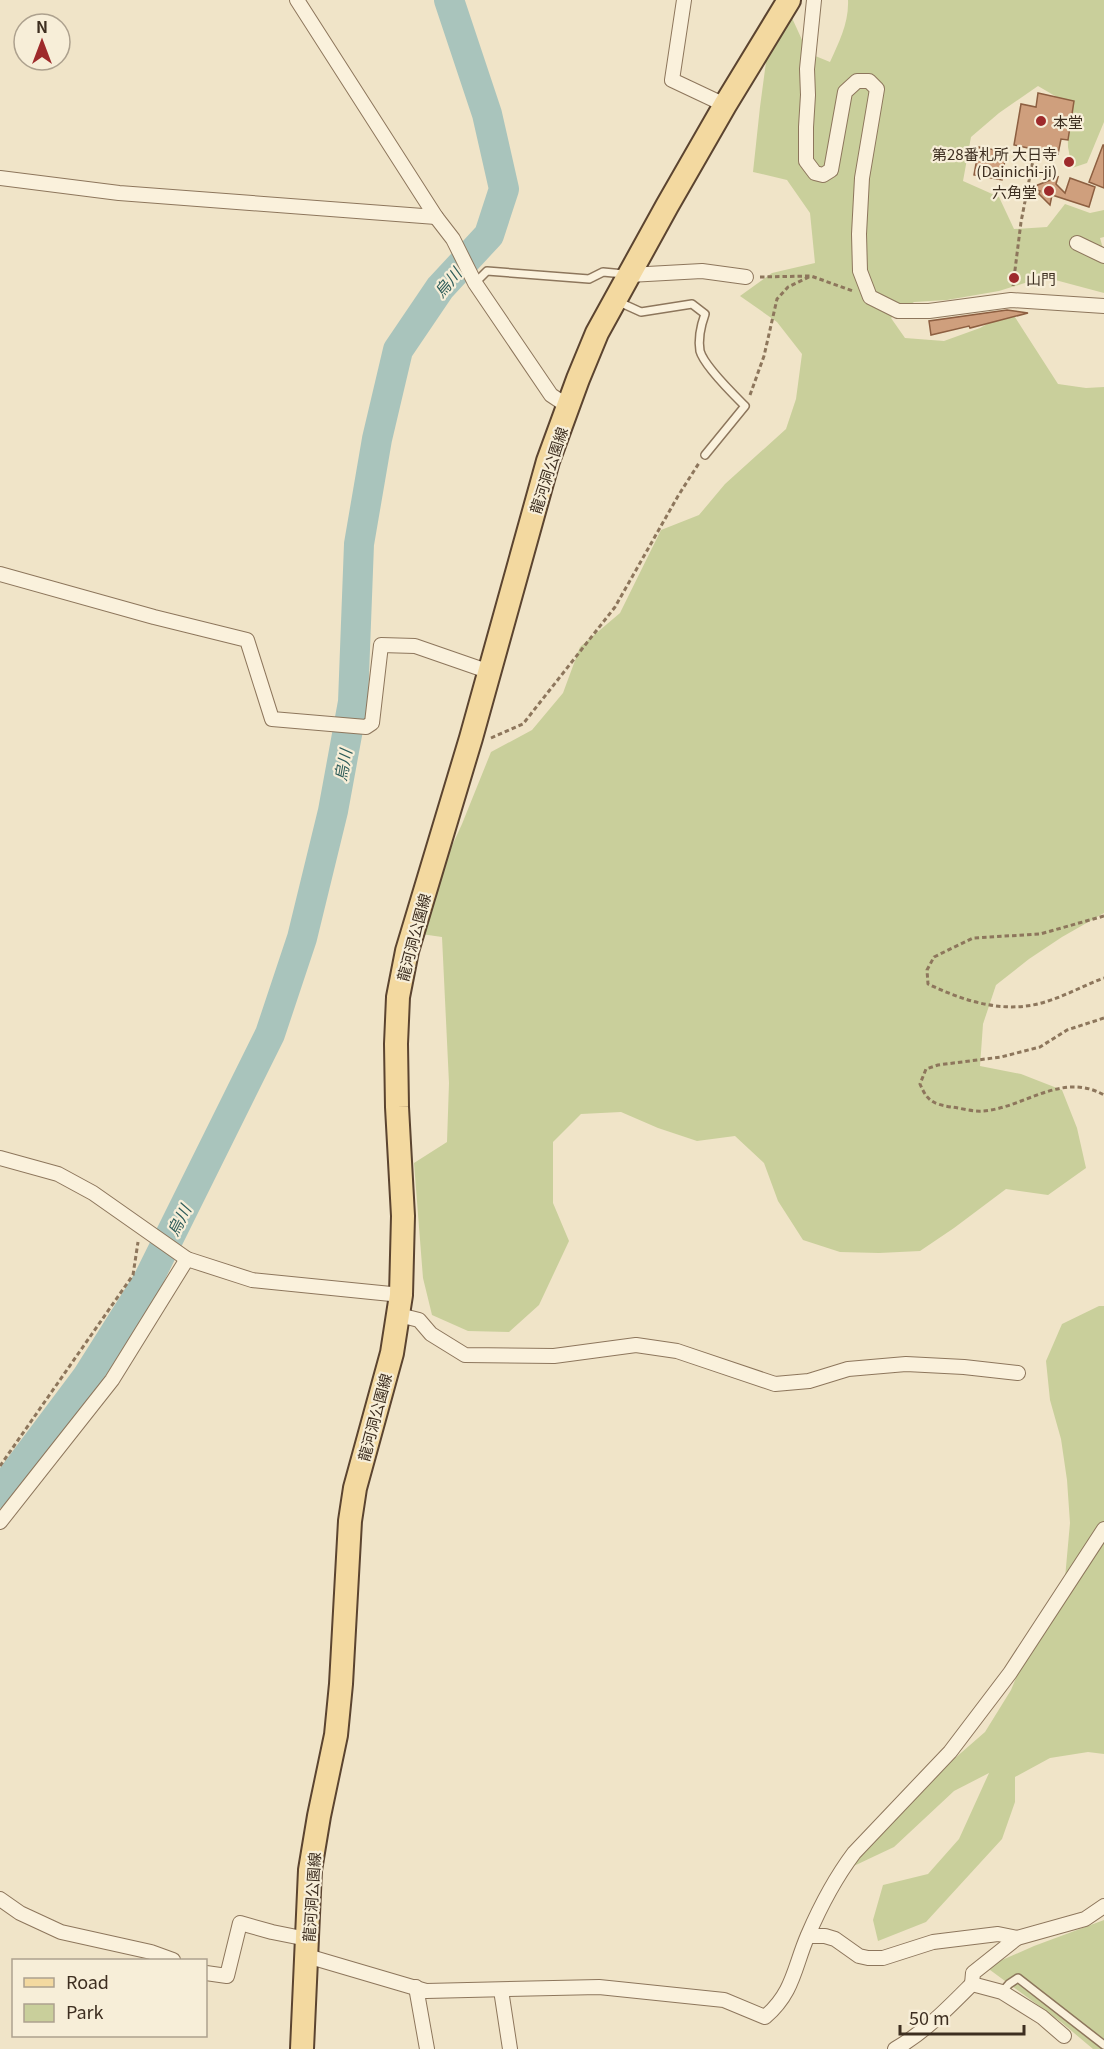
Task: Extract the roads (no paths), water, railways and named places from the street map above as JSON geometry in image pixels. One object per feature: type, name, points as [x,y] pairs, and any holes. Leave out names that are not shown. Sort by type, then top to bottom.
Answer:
[{"type":"main road","name":"龍河洞公園線","points":[[302,2049],[310,1870],[336,1735],[342,1684],[350,1521],[355,1488],[392,1353],[400,1305],[403,1216],[397,1107],[398,997],[407,951],[490,672],[548,461],[597,333],[725,105],[789,0]]},
{"type":"street","points":[[297,0],[436,217],[453,239],[475,283],[551,395],[569,407]]},
{"type":"street","points":[[684,0],[672,80],[725,105]]},
{"type":"street","points":[[814,0],[808,59],[806,161],[815,173],[823,175],[831,170],[845,92],[857,81],[869,81],[877,89],[862,178],[859,234],[860,271],[870,297],[897,311],[929,311],[1011,300],[1104,306]]},
{"type":"street","points":[[0,178],[119,193],[436,217]]},
{"type":"street","points":[[1077,243],[1104,256]]},
{"type":"street","points":[[629,275],[702,272],[746,277]]},
{"type":"street","points":[[0,574],[247,640],[272,719],[366,727],[372,723],[381,645],[415,646],[490,672]]},
{"type":"street","points":[[0,1158],[58,1174],[93,1193],[183,1257],[252,1280],[400,1305],[419,1320],[431,1334],[465,1354],[554,1356],[636,1345],[677,1352],[775,1384],[809,1381],[848,1369],[906,1364],[1018,1373]]},
{"type":"street","points":[[0,1522],[112,1380],[183,1257]]},
{"type":"street","points":[[207,1972],[227,1976],[240,1923],[272,1932],[426,1990],[599,1988],[724,2000],[765,2017],[775,2008],[790,1985],[808,1936],[844,1867],[956,1743],[1010,1673],[1104,1529]]},
{"type":"street","points":[[0,1899],[20,1912],[61,1932],[151,1952],[170,1959]]},
{"type":"street","points":[[895,2049],[914,2038],[938,2018],[972,1984],[973,1973],[1017,1938],[1085,1919],[1104,1906]]},
{"type":"street","points":[[808,1936],[835,1938],[859,1956],[868,1958],[883,1958],[933,1942],[998,1934],[1017,1938]]},
{"type":"street","points":[[972,1984],[1002,1992],[1042,2017],[1064,2036]]},
{"type":"street","points":[[416,1987],[427,2049]]},
{"type":"street","points":[[501,1990],[510,2049]]},
{"type":"lane","points":[[475,283],[487,271],[589,279],[603,272],[629,275]]},
{"type":"lane","points":[[615,301],[641,312],[692,304],[705,314],[701,328],[700,352],[720,380],[745,406],[705,454]]},
{"type":"lane","points":[[1002,1992],[1018,1978],[1104,2045]]},
{"type":"waterway","name":"烏川","points":[[0,1493],[87,1377],[147,1282],[270,1034],[302,938],[333,811],[353,702],[359,544],[377,439],[398,350],[440,288],[489,235],[504,189],[487,114],[449,0]]},
{"type":"place","name":"本堂","points":[[1041,121]]},
{"type":"place","name":"第28番札所 大日寺 (Dainichi-ji)","points":[[1069,162]]},
{"type":"place","name":"六角堂","points":[[1049,191]]},
{"type":"place","name":"山門","points":[[1014,278]]}]
